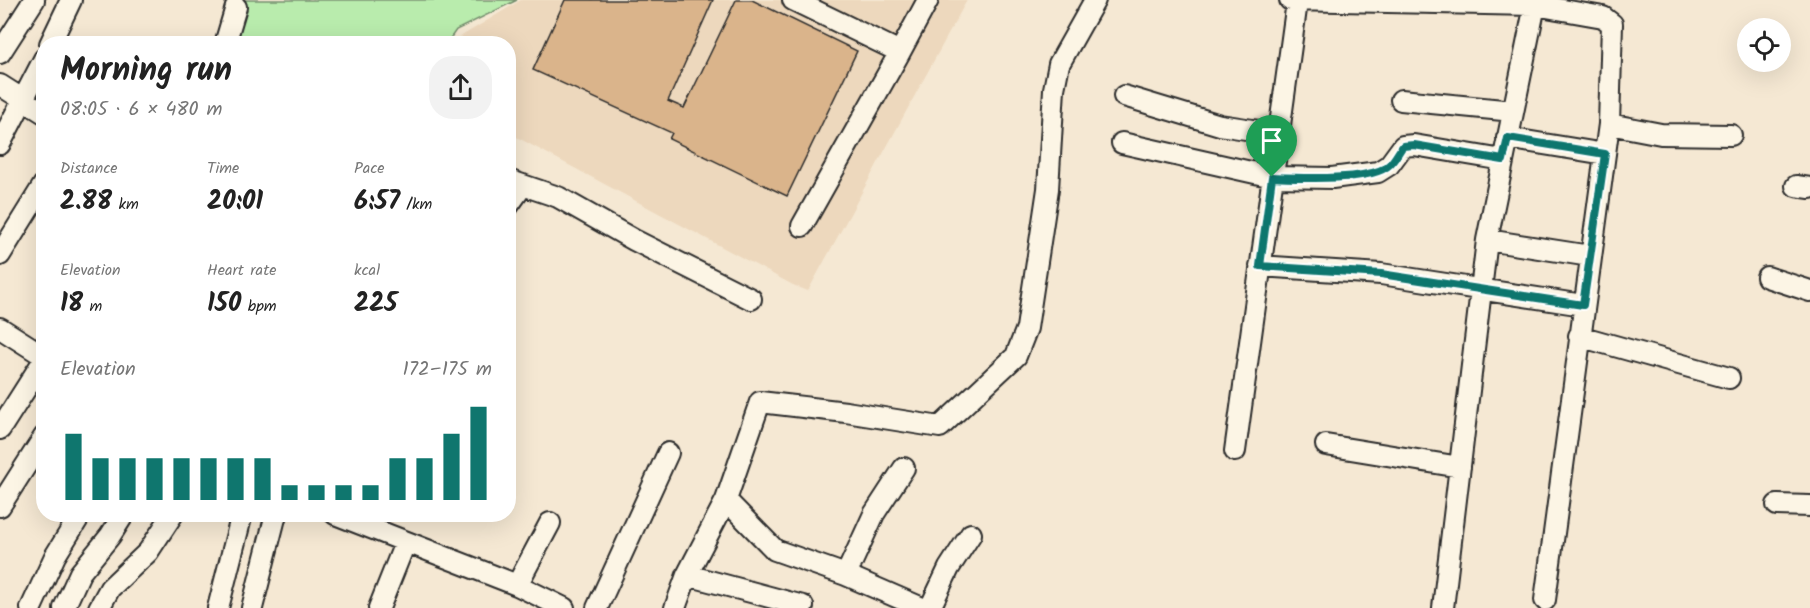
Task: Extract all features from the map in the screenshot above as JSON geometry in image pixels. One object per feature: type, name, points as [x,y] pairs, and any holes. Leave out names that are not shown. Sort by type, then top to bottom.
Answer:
[{"type":"street","points":[[0,53],[34,0]]},
{"type":"street","points":[[55,36],[71,0]]},
{"type":"street","points":[[793,0],[900,52]]},
{"type":"street","points":[[802,226],[928,0]]},
{"type":"street","points":[[675,608],[687,575],[726,500],[760,402],[846,412],[940,427],[1016,356],[1027,328],[1048,189],[1054,89],[1059,64],[1095,0]]},
{"type":"street","points":[[1235,451],[1278,135],[1293,1],[1535,3],[1603,17],[1612,24],[1609,124],[1545,600]]},
{"type":"street","points":[[1443,608],[1487,240],[1535,3]]},
{"type":"street","points":[[227,36],[236,7]]},
{"type":"street","points":[[0,144],[36,76]]},
{"type":"street","points":[[0,86],[36,108]]},
{"type":"street","points":[[1124,96],[1220,125],[1278,135]]},
{"type":"street","points":[[1401,100],[1513,111]]},
{"type":"street","points":[[1609,124],[1661,135],[1731,135]]},
{"type":"street","points":[[1508,138],[1605,154]]},
{"type":"street","points":[[1122,143],[1272,177],[1332,178],[1378,172],[1389,165],[1403,146],[1414,145],[1503,160]]},
{"type":"street","points":[[516,183],[558,196],[634,240],[751,299]]},
{"type":"street","points":[[0,255],[36,197]]},
{"type":"street","points":[[1487,240],[1590,256]]},
{"type":"street","points":[[1260,266],[1381,274],[1583,305]]},
{"type":"street","points":[[1767,277],[1810,291]]},
{"type":"street","points":[[0,328],[36,353]]},
{"type":"street","points":[[1579,336],[1729,378]]},
{"type":"street","points":[[0,429],[36,371]]},
{"type":"street","points":[[1326,445],[1460,467]]},
{"type":"street","points":[[0,506],[36,450]]},
{"type":"street","points":[[597,608],[668,453]]},
{"type":"street","points":[[846,575],[874,514],[904,468]]},
{"type":"street","points":[[726,500],[775,550],[846,575],[922,608]]},
{"type":"street","points":[[1778,505],[1810,506]]},
{"type":"street","points":[[31,608],[56,556],[76,522]]},
{"type":"street","points":[[64,608],[80,573],[118,522]]},
{"type":"street","points":[[99,608],[110,588],[148,552],[169,522]]},
{"type":"street","points":[[218,608],[240,522]]},
{"type":"street","points":[[252,608],[274,522]]},
{"type":"street","points":[[354,522],[517,585],[564,608]]},
{"type":"street","points":[[517,585],[550,523]]},
{"type":"street","points":[[930,608],[949,568],[971,534]]},
{"type":"street","points":[[379,608],[405,543]]},
{"type":"street","points":[[687,575],[803,606]]},
{"type":"shaded area","points":[[521,0],[967,0],[808,291],[516,137],[516,36],[462,36]]},
{"type":"green space","points":[[245,0],[517,0],[456,30],[452,36],[232,36]]},
{"type":"building","points":[[565,0],[713,0],[668,101],[684,108],[736,0],[752,0],[857,51],[787,196],[669,139],[672,133],[533,70]]},
{"type":"route","points":[[1508,138],[1605,154],[1583,305],[1381,274],[1260,266],[1272,177],[1332,178],[1378,172],[1389,165],[1403,146],[1414,145],[1503,160],[1508,138]]}]
